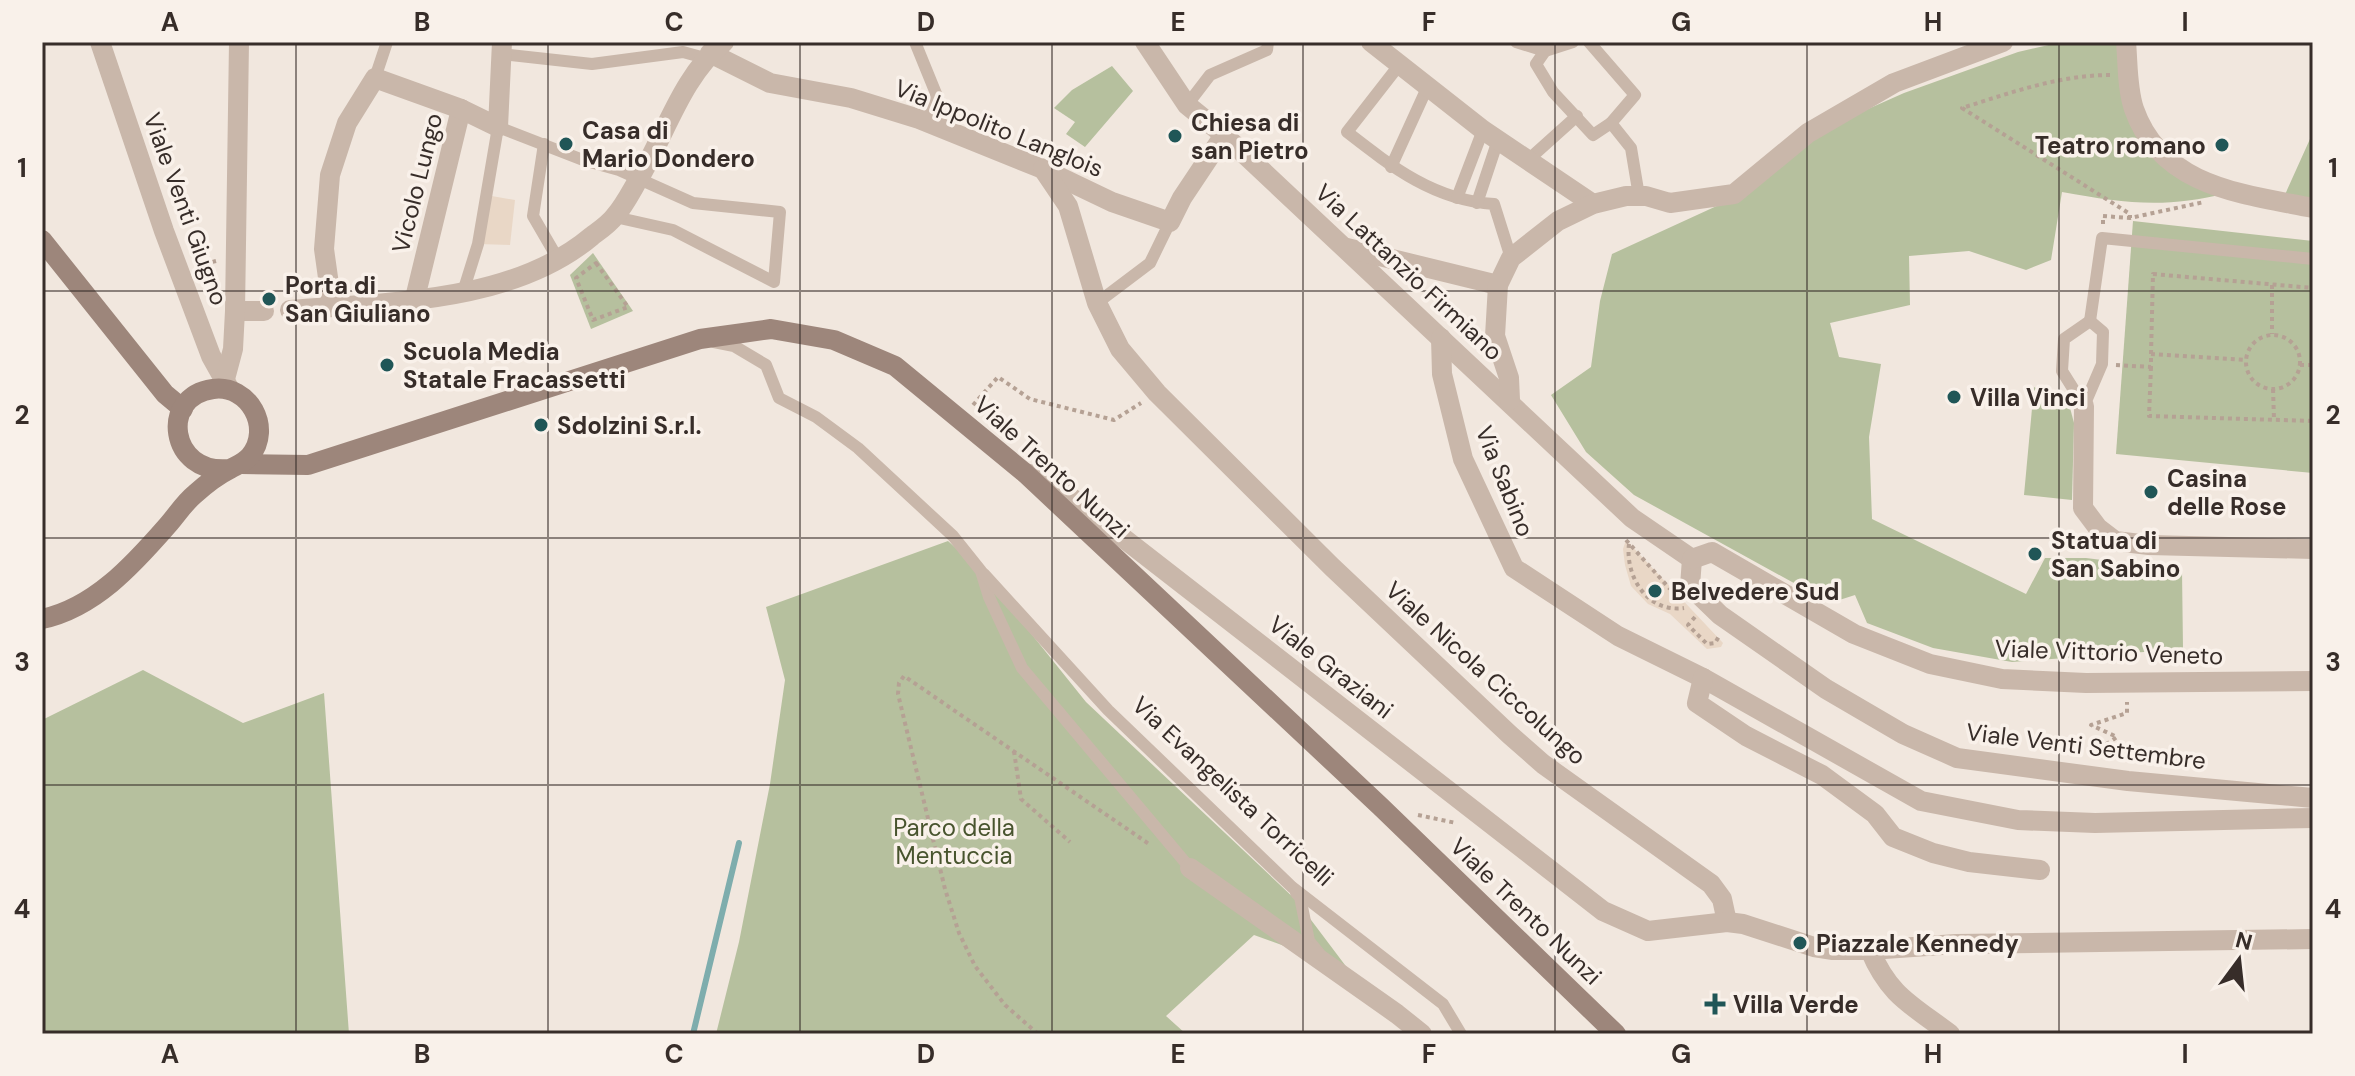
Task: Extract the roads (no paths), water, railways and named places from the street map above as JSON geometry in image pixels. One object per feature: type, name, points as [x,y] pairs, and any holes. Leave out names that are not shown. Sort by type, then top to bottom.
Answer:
[{"type":"main road","points":[[42,240],[165,394],[183,409]]},
{"type":"main road","name":"Viale Trento Nunzi","points":[[235,466],[308,465],[700,339],[771,329],[834,340],[895,366],[1025,473],[1380,806],[1616,1034]]},
{"type":"main road","points":[[42,619],[64,614],[101,593],[166,528],[192,496],[251,455],[257,443],[258,417],[242,396],[227,384],[191,398],[178,421],[177,436],[182,449],[202,467],[215,470],[235,466]]},
{"type":"main road","points":[[257,443],[308,465]]},
{"type":"main road","points":[[191,460],[192,496]]},
{"type":"street","name":"Viale Venti Giugno","points":[[100,42],[164,231],[211,356],[227,384]]},
{"type":"street","points":[[227,384],[235,311],[239,42]]},
{"type":"street","name":"Via Lattanzio Firmiano","points":[[1145,42],[1187,105],[1224,135],[1510,400],[1632,518],[1692,559]]},
{"type":"street","points":[[1371,42],[1490,135],[1593,204]]},
{"type":"street","points":[[1510,400],[1509,378],[1495,336],[1498,285],[1511,258],[1558,221],[1593,204],[1639,196],[1670,203],[1734,194],[1808,133],[1894,83],[2003,42]]},
{"type":"street","points":[[2126,42],[2133,108],[2166,160],[2199,180],[2239,193],[2313,208]]},
{"type":"street","points":[[498,127],[501,48]]},
{"type":"street","points":[[290,310],[463,292],[542,269],[579,247],[615,217],[639,179],[683,93],[713,51]]},
{"type":"street","name":"Via Ippolito Langlois","points":[[713,51],[770,83],[851,98],[919,119],[1043,169],[1112,202],[1170,222]]},
{"type":"street","points":[[332,306],[324,249],[330,175],[347,123],[375,78],[461,109]]},
{"type":"street","name":"Vicolo Lungo","points":[[415,298],[461,109],[498,127]]},
{"type":"street","points":[[1170,222],[1182,198],[1224,135]]},
{"type":"street","name":"Viale Nicola Ciccolungo","points":[[1043,169],[1068,206],[1097,303],[1120,349],[1157,393],[1332,567],[1521,745],[1711,884],[1722,899],[1727,922]]},
{"type":"street","points":[[1342,247],[1498,285]]},
{"type":"street","points":[[235,311],[264,311]]},
{"type":"street","name":"Via Sabino","points":[[1441,338],[1442,374],[1463,459],[1514,568],[1618,636],[1703,678],[1921,801],[2018,820],[2095,823],[2313,818]]},
{"type":"street","points":[[2084,406],[2083,508],[2098,528],[2115,541],[2149,545],[2313,549]]},
{"type":"street","name":"Viale Graziani","points":[[1025,473],[1046,478],[1603,911],[1648,931],[1727,922]]},
{"type":"street","name":"Viale Vittorio Veneto","points":[[1692,559],[1712,552],[1854,634],[1930,664],[2002,679],[2126,683],[2313,681]]},
{"type":"street","name":"Viale Venti Settembre","points":[[1692,559],[1690,586],[1720,615],[1826,689],[1903,734],[1957,758],[2128,781],[2313,798]]},
{"type":"street","points":[[1703,678],[1697,703],[1746,736],[1822,775],[1875,814],[1893,837],[1933,853],[1969,862],[2040,870]]},
{"type":"street","name":"Via Evangelista Torricelli","points":[[1190,868],[1422,1034]]},
{"type":"street","points":[[1727,922],[1814,947],[1870,950],[1956,944],[2313,939]]},
{"type":"street","points":[[1870,950],[1880,974],[1892,991],[1950,1034]]},
{"type":"lane","points":[[375,78],[387,42]]},
{"type":"lane","points":[[532,57],[533,42]]},
{"type":"lane","points":[[915,42],[937,96],[919,119]]},
{"type":"lane","points":[[1516,42],[1545,51],[1573,42]]},
{"type":"lane","points":[[1545,51],[1536,64],[1553,92],[1593,135],[1611,123],[1635,95],[1589,42]]},
{"type":"lane","points":[[1187,105],[1210,75],[1267,46]]},
{"type":"lane","points":[[501,48],[532,57],[592,64],[713,51]]},
{"type":"lane","points":[[1400,64],[1347,132],[1408,178],[1457,198],[1494,204],[1511,258]]},
{"type":"lane","points":[[1391,167],[1427,88]]},
{"type":"lane","points":[[1528,160],[1577,116]]},
{"type":"lane","points":[[1611,123],[1631,148],[1639,196]]},
{"type":"lane","points":[[463,292],[478,244],[498,127],[639,179],[693,203],[780,212],[774,282],[673,230],[615,217]]},
{"type":"lane","points":[[1457,198],[1490,135]]},
{"type":"lane","points":[[1477,203],[1490,135]]},
{"type":"lane","points":[[544,144],[533,216],[558,259]]},
{"type":"lane","points":[[1097,303],[1150,263],[1170,222]]},
{"type":"lane","points":[[2084,406],[2062,371],[2064,339],[2090,321],[2102,238],[2313,259]]},
{"type":"lane","points":[[2084,406],[2102,364],[2103,332],[2090,321]]},
{"type":"lane","name":"Via Evangelista Torricelli","points":[[700,339],[734,346],[766,365],[779,398],[816,417],[858,448],[953,536],[1108,710],[1292,887],[1443,1004],[1461,1034]]},
{"type":"lane","name":"Via Evangelista Torricelli","points":[[981,571],[989,597],[1022,668],[1190,868]]},
{"type":"lane","points":[[1292,887],[1300,897],[1309,941],[1323,959],[1349,980]]},
{"type":"waterway","points":[[693,1034],[739,843]]},
{"type":"place","name":"Chiesa di san Pietro","points":[[1175,136]]},
{"type":"place","name":"Casa di Mario Dondero","points":[[566,144]]},
{"type":"place","name":"Teatro romano","points":[[2222,145]]},
{"type":"place","name":"Porta di San Giuliano","points":[[269,299]]},
{"type":"place","name":"Scuola Media Statale Fracassetti","points":[[387,365]]},
{"type":"place","name":"Villa Vinci","points":[[1954,397]]},
{"type":"place","name":"Sdolzini S.r.l.","points":[[541,425]]},
{"type":"place","name":"Casina delle Rose","points":[[2151,492]]},
{"type":"place","name":"Statua di San Sabino","points":[[2035,554]]},
{"type":"place","name":"Belvedere Sud","points":[[1655,591]]},
{"type":"place","name":"Piazzale Kennedy","points":[[1800,943]]},
{"type":"place","name":"Villa Verde","points":[[1715,1004]]},
{"type":"park label","name":"Parco della Mentuccia","points":[[954,841]]}]
